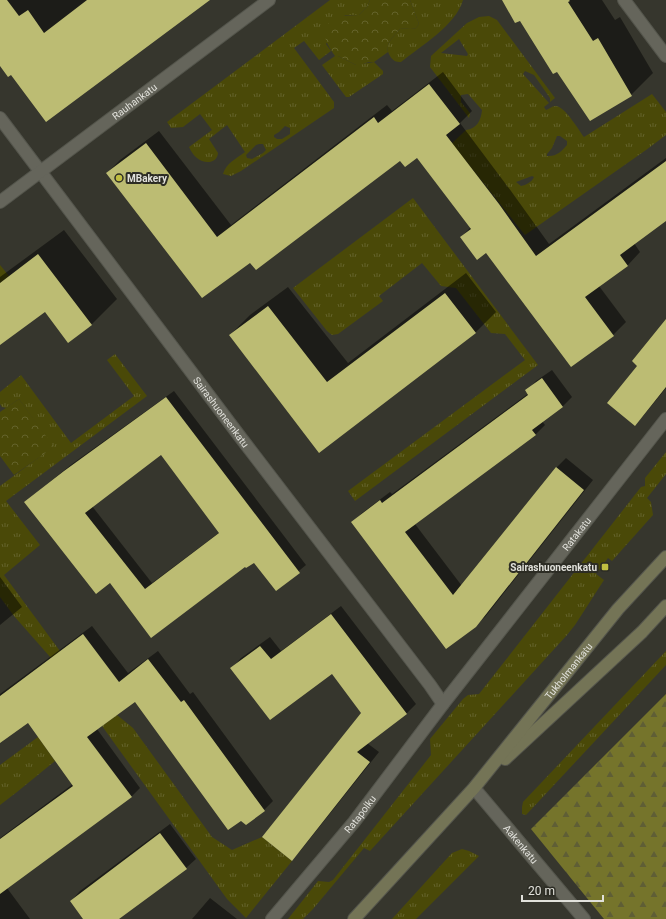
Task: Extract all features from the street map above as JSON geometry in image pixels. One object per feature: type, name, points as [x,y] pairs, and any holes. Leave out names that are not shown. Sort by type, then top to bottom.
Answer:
[{"type":"main road","name":"Tukholmankatu","points":[[354,919],[474,788],[618,609],[666,557]]},
{"type":"main road","name":"Tukholmankatu","points":[[474,788],[642,632],[666,606]]},
{"type":"street","name":"Rauhankatu","points":[[0,202],[270,0]]},
{"type":"street","points":[[624,0],[666,56]]},
{"type":"street","name":"Sairashuoneenkatu","points":[[0,118],[443,704]]},
{"type":"street","name":"Ratakatu","points":[[443,704],[666,420]]},
{"type":"street","points":[[654,619],[666,614]]},
{"type":"street","name":"Ratapolku","points":[[272,919],[354,822],[443,704]]},
{"type":"street","name":"Aakenkatu","points":[[474,788],[584,919]]},
{"type":"green space","points":[[330,0],[370,0],[367,7],[359,15],[345,15],[326,44],[331,51],[319,60],[304,41],[294,48],[334,102],[334,108],[241,171],[231,176],[223,174],[224,170],[229,164],[245,152],[227,125],[209,139],[218,153],[217,157],[213,161],[206,162],[196,157],[189,147],[212,130],[200,114],[183,127],[171,128],[167,122]],"holes":[[[285,126],[290,128],[290,134],[282,139],[277,139],[274,137],[274,135]],[[259,144],[263,144],[266,150],[252,159],[247,158],[246,155]]]},
{"type":"green space","points":[[370,0],[410,0],[419,24],[414,29],[400,29],[389,42],[388,52],[374,62],[356,65],[335,56],[326,41],[326,27],[334,16],[359,15],[367,7]]},
{"type":"green space","points":[[410,0],[463,0],[459,9],[446,26],[428,42],[401,62],[398,62],[392,59],[388,52],[388,45],[390,41],[400,29],[414,29],[419,24]]},
{"type":"green space","points":[[489,16],[497,20],[555,98],[550,102],[550,98],[534,75],[525,71],[523,74],[549,103],[544,107],[546,110],[553,106],[562,109],[571,118],[584,137],[652,94],[666,112],[666,135],[525,235],[466,161],[448,147],[466,130],[476,126],[481,117],[482,110],[468,94],[461,95],[461,102],[470,113],[469,118],[430,67],[431,56],[467,23],[479,17]],"holes":[[[459,39],[468,54],[467,56],[441,53]],[[557,136],[560,136],[567,141],[567,145],[556,155],[547,156]],[[532,176],[534,177],[530,182],[523,186],[516,182]]]},
{"type":"green space","points":[[335,56],[356,65],[374,62],[383,71],[383,74],[349,97],[346,97],[322,65]]},
{"type":"green space","points":[[413,198],[538,365],[355,501],[348,491],[525,360],[505,334],[491,333],[456,288],[441,286],[422,263],[379,296],[383,301],[338,334],[332,335],[327,331],[293,288]]},
{"type":"green space","points":[[0,265],[9,276],[0,283]]},
{"type":"green space","points":[[115,354],[147,396],[6,501],[40,545],[4,575],[85,685],[51,658],[14,616],[0,597],[0,486],[53,447],[19,399],[6,408],[2,407],[0,404],[0,392],[21,375],[71,443],[134,396],[107,360]]},
{"type":"green space","points":[[19,399],[54,447],[14,475],[0,456],[0,412]]},
{"type":"green space","points":[[666,452],[666,474],[647,498],[651,502],[653,515],[612,561],[608,558],[596,574],[604,580],[567,635],[370,851],[364,848],[303,919],[288,919],[318,881],[329,882],[333,880],[431,755],[430,739],[463,699],[468,695],[479,694],[641,487],[645,486],[645,478]]},
{"type":"green space","points":[[666,651],[666,665],[526,815],[522,814],[523,802]]},
{"type":"green space","points":[[666,694],[666,919],[604,919],[531,829]]},
{"type":"green space","points":[[117,715],[133,728],[212,837],[232,850],[262,837],[292,861],[246,918],[227,899],[102,726]]},
{"type":"green space","points":[[38,737],[55,761],[0,805],[0,765]]},
{"type":"green space","points":[[462,849],[479,856],[416,919],[392,919],[452,853]]},
{"type":"building","points":[[0,0],[7,0],[19,16],[28,10],[44,33],[87,0],[210,0],[46,122],[11,75],[8,77],[0,66]]},
{"type":"building","points":[[502,0],[569,0],[570,1],[568,2],[593,41],[598,38],[632,96],[590,121],[557,72],[553,74],[520,21],[515,23]]},
{"type":"building","points":[[429,84],[460,124],[446,135],[499,204],[536,256],[666,161],[666,221],[620,255],[628,266],[585,297],[614,336],[571,367],[486,253],[477,260],[460,237],[471,229],[417,158],[405,167],[400,161],[256,270],[250,263],[202,298],[106,173],[146,143],[217,237],[374,117],[378,123]]},
{"type":"building","points":[[38,254],[92,325],[68,343],[45,312],[0,345],[0,283]]},
{"type":"building","points":[[445,293],[476,333],[319,453],[229,335],[268,306],[327,382]]},
{"type":"building","points":[[666,319],[666,387],[635,426],[607,403],[637,366],[632,361]]},
{"type":"building","points":[[542,378],[563,407],[532,430],[536,435],[405,532],[453,595],[556,467],[584,490],[476,627],[446,649],[351,522],[380,500],[382,503],[528,395],[525,390]]},
{"type":"building","points":[[166,397],[300,573],[276,591],[254,563],[246,568],[245,567],[151,638],[110,583],[96,594],[24,502]],"holes":[[[161,455],[219,533],[145,589],[85,513]]]},
{"type":"building","points":[[331,614],[407,714],[357,752],[370,762],[292,861],[262,837],[361,713],[332,674],[270,720],[230,668],[260,646],[271,659]]},
{"type":"building","points":[[83,634],[119,682],[148,659],[181,702],[184,700],[265,811],[246,825],[241,821],[228,830],[135,702],[87,737],[132,797],[0,894],[0,839],[73,786],[28,723],[0,743],[0,696]]},
{"type":"building","points":[[160,833],[187,869],[119,919],[83,919],[70,901]]},
{"type":"place","name":"MBakery","points":[[119,178]]},
{"type":"place","name":"Sairashuoneenkatu","points":[[605,567]]}]
